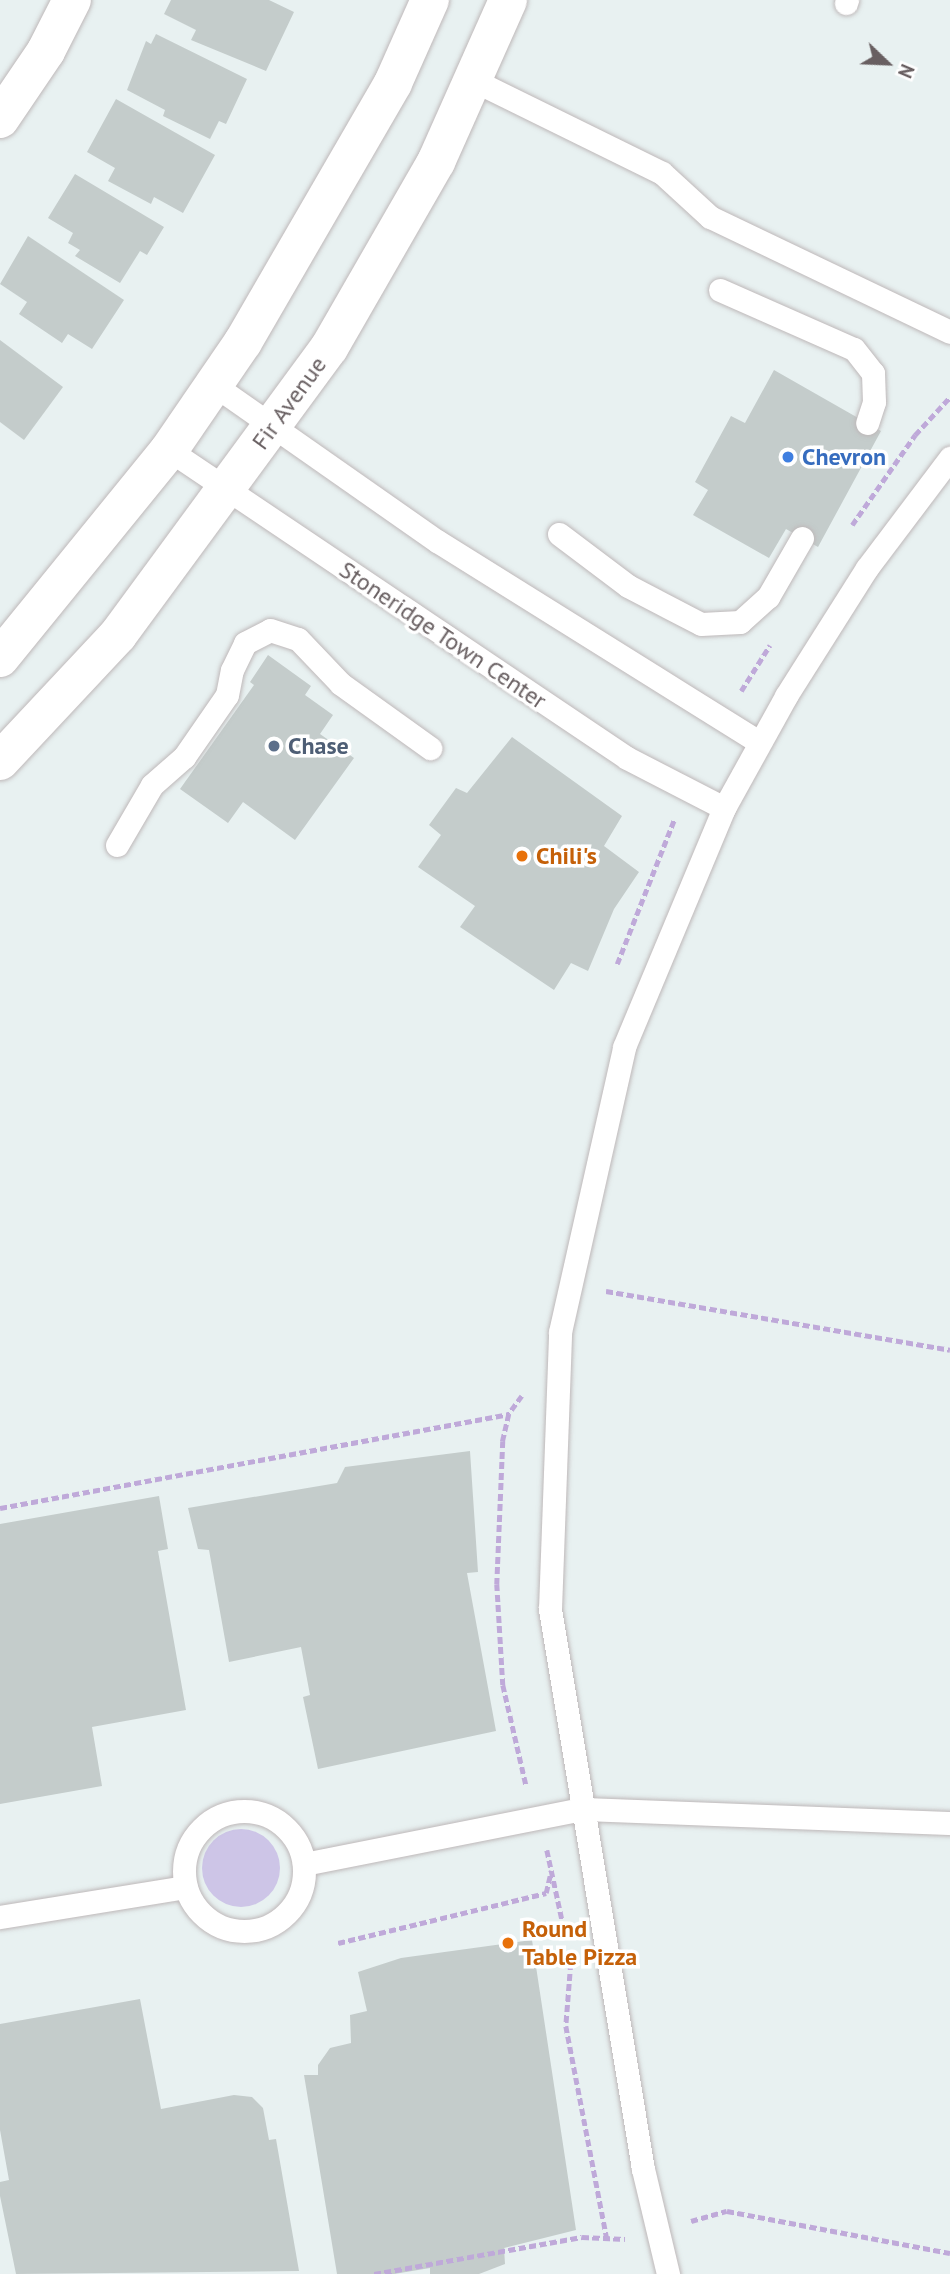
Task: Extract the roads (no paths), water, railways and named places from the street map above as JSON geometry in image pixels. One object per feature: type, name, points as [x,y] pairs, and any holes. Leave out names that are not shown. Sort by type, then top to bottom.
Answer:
[{"type":"street","points":[[0,119],[46,51],[72,0]]},
{"type":"street","points":[[0,658],[169,450],[214,385],[326,204],[393,83],[430,0]]},
{"type":"street","name":"Fir Avenue","points":[[0,761],[118,635],[228,490],[329,348],[436,162],[475,81],[508,0]]},
{"type":"lane","points":[[475,81],[662,173],[710,217],[950,332]]},
{"type":"lane","points":[[720,290],[854,349],[873,373],[874,402],[867,423]]},
{"type":"lane","points":[[214,385],[437,541],[759,743]]},
{"type":"lane","name":"Stoneridge Town Center","points":[[169,450],[627,758],[724,808]]},
{"type":"lane","points":[[668,2274],[643,2169],[550,1609],[560,1332],[624,1047],[724,808],[759,743],[867,568],[950,458]]},
{"type":"lane","points":[[559,534],[628,586],[701,624],[740,622],[768,597],[802,538]]},
{"type":"lane","points":[[117,845],[145,794],[184,757],[227,695],[232,670],[245,643],[270,630],[298,639],[341,684],[429,748]]},
{"type":"lane","points":[[304,1864],[583,1808],[950,1823]]},
{"type":"lane","points":[[233,1812],[271,1816],[299,1844],[304,1864],[303,1883],[289,1910],[265,1927],[246,1931],[208,1919],[186,1887],[188,1847],[199,1831],[214,1818],[233,1812]]},
{"type":"lane","points":[[0,1916],[186,1887]]},
{"type":"place","name":"Chevron","points":[[788,457]]},
{"type":"place","name":"Chase","points":[[274,746]]},
{"type":"place","name":"Chili's","points":[[522,856]]},
{"type":"place","name":"Round Table Pizza","points":[[508,1943]]}]
